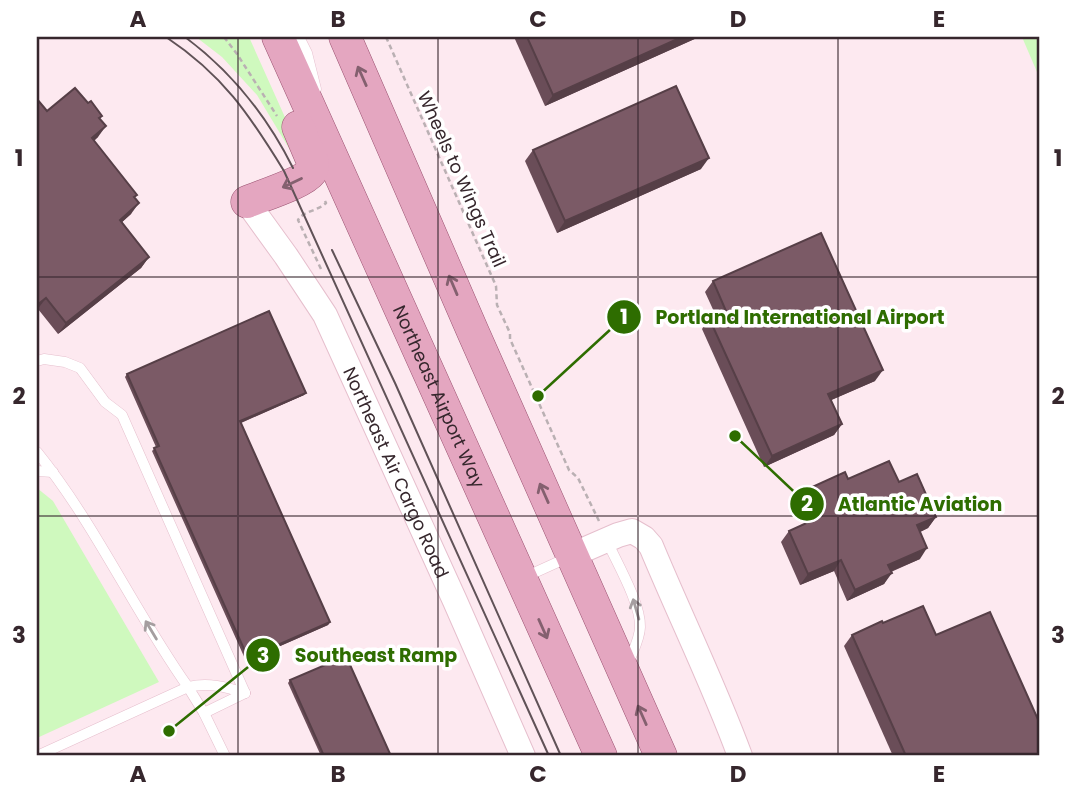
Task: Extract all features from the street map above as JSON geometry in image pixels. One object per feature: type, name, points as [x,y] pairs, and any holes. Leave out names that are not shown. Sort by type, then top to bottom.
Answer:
[{"type":"main road","points":[[247,202],[299,180],[311,172],[313,166],[271,67],[272,37]]},
{"type":"main road","name":"Northeast Airport Way","points":[[278,37],[601,756]]},
{"type":"main road","points":[[345,37],[661,756]]},
{"type":"street","name":"Northeast Air Cargo Road","points":[[247,202],[324,315],[523,756]]},
{"type":"street","points":[[572,555],[603,530],[632,531],[645,538],[651,546],[727,718],[740,756]]},
{"type":"lane","points":[[299,37],[307,53],[336,165]]},
{"type":"lane","points":[[37,361],[44,359],[65,362],[80,368],[105,402],[122,415],[246,693]]},
{"type":"lane","points":[[37,452],[79,510],[204,713],[225,756]]},
{"type":"lane","points":[[37,471],[53,472]]},
{"type":"lane","points":[[603,530],[635,601],[640,625],[640,632],[624,674]]},
{"type":"lane","points":[[521,579],[572,555]]},
{"type":"lane","points":[[37,755],[188,687],[202,684],[246,693]]},
{"type":"lane","points":[[204,713],[246,693]]},
{"type":"path","name":"Wheels to Wings Trail","points":[[386,37],[496,286],[497,304],[510,339],[569,470],[578,478],[603,530]]},
{"type":"path","points":[[300,225],[298,217],[323,206],[326,202],[324,199]]},
{"type":"shaded area","points":[[37,37],[1040,37],[1040,756],[37,756]]},
{"type":"green space","points":[[196,37],[249,37],[301,153],[299,165],[257,95],[222,57]]},
{"type":"green space","points":[[1022,37],[1040,37],[1040,79]]},
{"type":"green space","points":[[37,488],[53,501],[159,682],[37,738]]},
{"type":"building","points":[[527,37],[682,37],[553,95]]},
{"type":"building","points":[[676,86],[709,158],[565,221],[533,150]]},
{"type":"building","points":[[75,88],[88,103],[91,101],[106,126],[92,138],[137,195],[134,197],[139,203],[120,220],[149,257],[66,323],[46,298],[37,305],[37,99],[47,111]]},
{"type":"building","points":[[821,233],[883,370],[828,394],[842,424],[772,456],[709,318],[726,311],[713,281]]},
{"type":"building","points":[[269,311],[306,393],[240,421],[330,622],[248,658],[154,448],[159,446],[127,374]]},
{"type":"building","points":[[889,461],[899,482],[917,474],[936,517],[917,525],[927,548],[888,565],[892,573],[855,590],[841,560],[808,574],[789,531],[822,516],[810,488],[845,472],[848,479]]},
{"type":"building","points":[[923,606],[936,635],[990,612],[1040,724],[1040,754],[906,756],[852,635]]},
{"type":"building","points":[[346,656],[391,756],[324,756],[290,680]]},
{"type":"tram line","points":[[166,37],[219,81],[259,131],[284,171],[549,756]]},
{"type":"tram line","points":[[185,37],[218,65],[247,96],[272,131],[293,168]]},
{"type":"tram line","points":[[332,250],[395,383],[561,756]]},
{"type":"place","name":"Portland International Airport","points":[[538,396]]},
{"type":"place","name":"Atlantic Aviation","points":[[735,436]]},
{"type":"place","name":"Southeast Ramp","points":[[169,731]]}]
